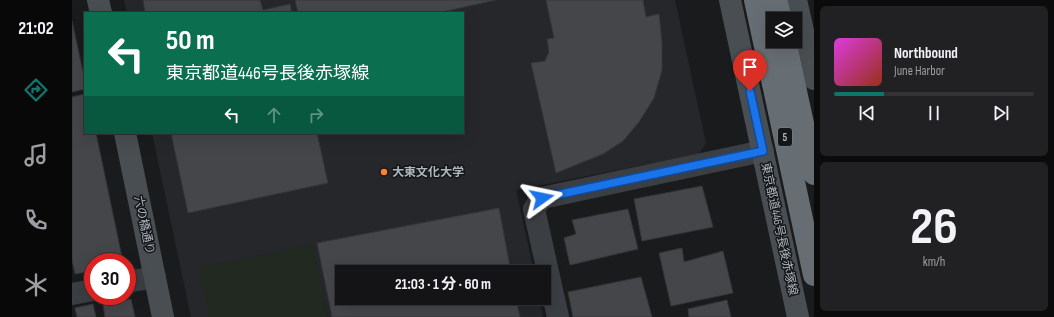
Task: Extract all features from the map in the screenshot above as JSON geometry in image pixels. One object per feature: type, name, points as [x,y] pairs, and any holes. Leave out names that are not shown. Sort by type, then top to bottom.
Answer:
[{"type":"highway","name":"5","points":[[755,0],[814,275]]},
{"type":"highway","points":[[776,0],[779,12]]},
{"type":"highway","name":"5","points":[[787,48],[814,174]]},
{"type":"main road","points":[[98,0],[101,12]]},
{"type":"main road","name":"東京都道446号長後赤塚線","points":[[730,0],[798,317]]},
{"type":"main road","points":[[796,0],[814,80]]},
{"type":"main road","name":"六の橋通り","points":[[126,134],[163,317]]},
{"type":"street","points":[[558,317],[534,209],[542,198],[763,151]]},
{"type":"street","points":[[136,280],[155,277]]},
{"type":"street","points":[[72,294],[84,292]]},
{"type":"shaded area","name":"大東文化大学","points":[[124,0],[675,0],[706,143],[699,154],[516,190],[532,265],[335,265],[335,305],[540,305],[543,317],[191,317],[152,134],[464,134],[464,12],[127,12]]},
{"type":"shaded area","points":[[313,244],[328,317],[210,317],[199,268]]},
{"type":"building","points":[[143,0],[260,0],[263,10],[290,4],[292,12],[145,12]]},
{"type":"building","points":[[295,0],[496,0],[442,12],[298,12]]},
{"type":"building","points":[[546,0],[643,0],[646,17],[659,14],[662,42],[662,70],[654,98],[639,122],[623,141],[603,154],[556,173],[531,63],[545,61],[549,52],[547,39],[554,38]]},
{"type":"building","points":[[72,21],[84,76],[84,89],[72,92]]},
{"type":"building","points":[[84,94],[84,134],[96,134],[121,253],[84,253],[84,272],[75,274],[72,260],[72,97]]},
{"type":"building","points":[[171,134],[317,134],[328,183],[188,213]]},
{"type":"building","points":[[702,186],[713,227],[642,241],[634,199]]},
{"type":"building","points":[[499,208],[510,265],[335,265],[335,305],[517,305],[520,317],[332,317],[317,243]]},
{"type":"building","points":[[628,209],[638,249],[570,265],[564,238],[576,234],[572,220]]},
{"type":"building","points":[[682,248],[684,262],[723,251],[733,293],[671,306],[659,253]]},
{"type":"building","points":[[641,277],[652,317],[573,317],[568,292]]},
{"type":"building","points":[[727,300],[731,317],[689,317],[688,309]]},
{"type":"building","points":[[93,305],[96,317],[77,317],[75,308]]},
{"type":"building","points":[[103,305],[132,305],[135,317],[105,317]]},
{"type":"place","name":"大東文化大学","points":[[384,172]]},
{"type":"route","points":[[542,198],[763,151],[750,91]]}]
